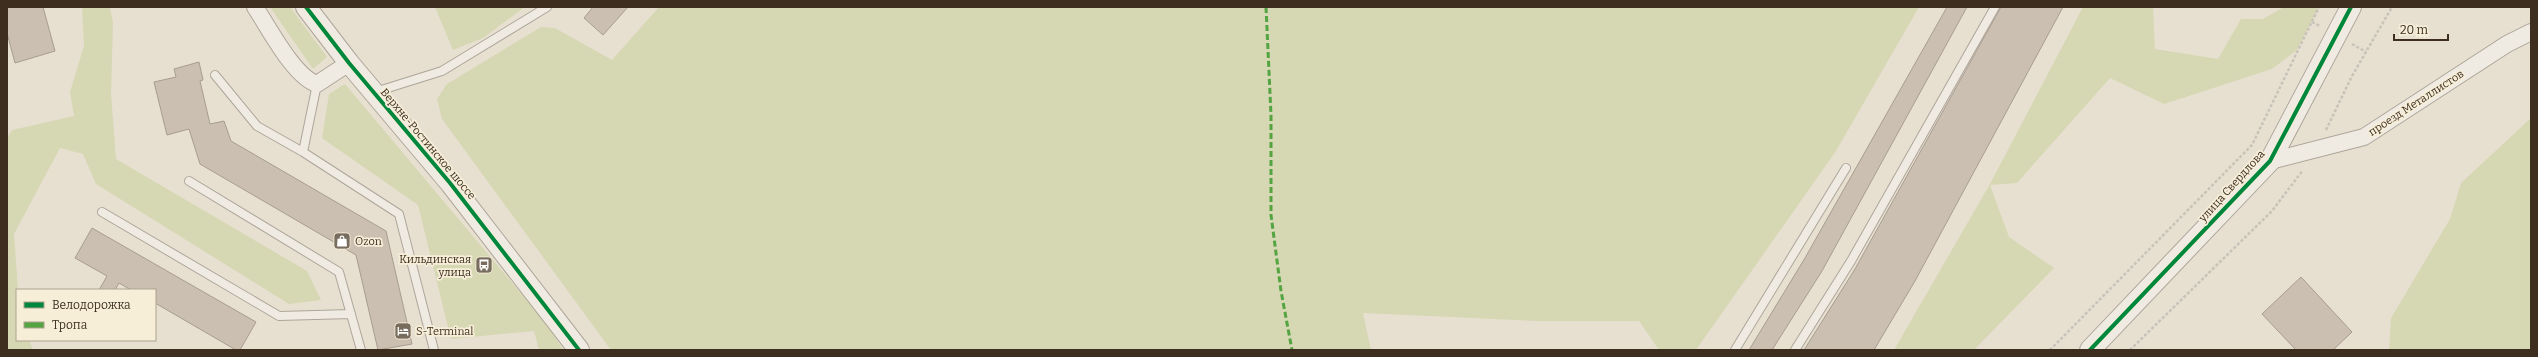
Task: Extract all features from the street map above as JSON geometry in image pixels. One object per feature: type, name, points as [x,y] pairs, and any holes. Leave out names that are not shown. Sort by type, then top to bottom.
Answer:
[{"type":"street","points":[[255,7],[300,72],[310,82],[317,84],[349,63]]},
{"type":"street","name":"Верхне-Ростинское шоссе","points":[[306,7],[349,63],[450,183],[579,350]]},
{"type":"street","name":"улица Свердлова","points":[[2090,350],[2270,161],[2351,7]]},
{"type":"street","name":"проезд Металлистов","points":[[2270,161],[2364,137],[2507,44],[2531,32]]},
{"type":"lane","points":[[374,92],[442,71],[547,7]]},
{"type":"lane","points":[[1795,350],[1851,261],[1994,7]]},
{"type":"lane","points":[[215,75],[257,126],[303,152],[399,214],[434,350]]},
{"type":"lane","points":[[303,152],[317,84]]},
{"type":"lane","points":[[1735,350],[1846,168]]},
{"type":"lane","points":[[189,181],[339,272],[361,350]]},
{"type":"lane","points":[[102,212],[279,316],[351,314]]},
{"type":"path","points":[[2050,350],[2252,145],[2319,7]]},
{"type":"path","points":[[2130,350],[2272,211],[2317,149],[2352,76],[2392,7]]},
{"type":"green space","points":[[82,7],[110,7],[113,23],[111,93],[116,159],[307,271],[321,300],[289,304],[96,184],[83,154],[60,148],[14,234],[18,289],[16,289],[16,341],[29,341],[33,350],[7,350],[7,138],[12,130],[74,116],[70,92],[84,46]]},
{"type":"green space","points":[[270,7],[290,7],[327,57],[313,69]]},
{"type":"green space","points":[[435,7],[525,7],[483,38],[453,50]]},
{"type":"green space","points":[[659,7],[1919,7],[1836,151],[1696,350],[1659,350],[1639,321],[1536,321],[1363,313],[1371,350],[611,350],[442,119],[437,99],[447,84],[541,27],[555,28],[612,60]]},
{"type":"green space","points":[[2083,7],[2153,7],[2155,49],[2218,59],[2241,19],[2263,19],[2284,7],[2319,7],[2297,50],[2272,69],[2164,104],[2110,78],[2017,183],[1990,185],[2009,237],[2054,268],[1974,350],[1894,350],[1990,184]]},
{"type":"green space","points":[[345,84],[546,323],[563,350],[539,350],[534,331],[451,339],[418,205],[322,138],[329,94]]},
{"type":"green space","points":[[2531,118],[2531,350],[2389,350],[2391,318],[2450,219],[2461,183]]},
{"type":"building","points":[[7,7],[43,7],[55,51],[15,63],[7,33]]},
{"type":"building","points":[[593,7],[628,7],[603,35],[584,18]]},
{"type":"building","points":[[1947,7],[1967,7],[1822,271],[1772,350],[1749,350],[1805,258]]},
{"type":"building","points":[[2001,7],[2063,7],[1915,281],[1874,350],[1804,350],[1855,269]]},
{"type":"building","points":[[199,62],[203,80],[200,81],[210,124],[224,121],[231,141],[386,231],[412,344],[378,350],[356,255],[200,164],[189,129],[167,135],[154,82],[176,77],[174,69]]},
{"type":"building","points":[[92,228],[256,322],[240,350],[236,350],[156,304],[156,289],[129,289],[119,283],[116,289],[100,289],[107,276],[75,258]]},
{"type":"building","points":[[2301,277],[2352,332],[2333,350],[2296,350],[2262,314]]},
{"type":"marked path","points":[[1266,7],[1271,115],[1271,215],[1281,291],[1292,350]]},
{"type":"cycle path","points":[[306,7],[349,63],[450,183],[579,350]]},
{"type":"cycle path","points":[[2090,350],[2270,161],[2351,7]]},
{"type":"place","name":"Ozon","points":[[342,241]]},
{"type":"place","name":"Кильдинская улица","points":[[484,265]]},
{"type":"place","name":"S-Terminal","points":[[403,331]]}]
